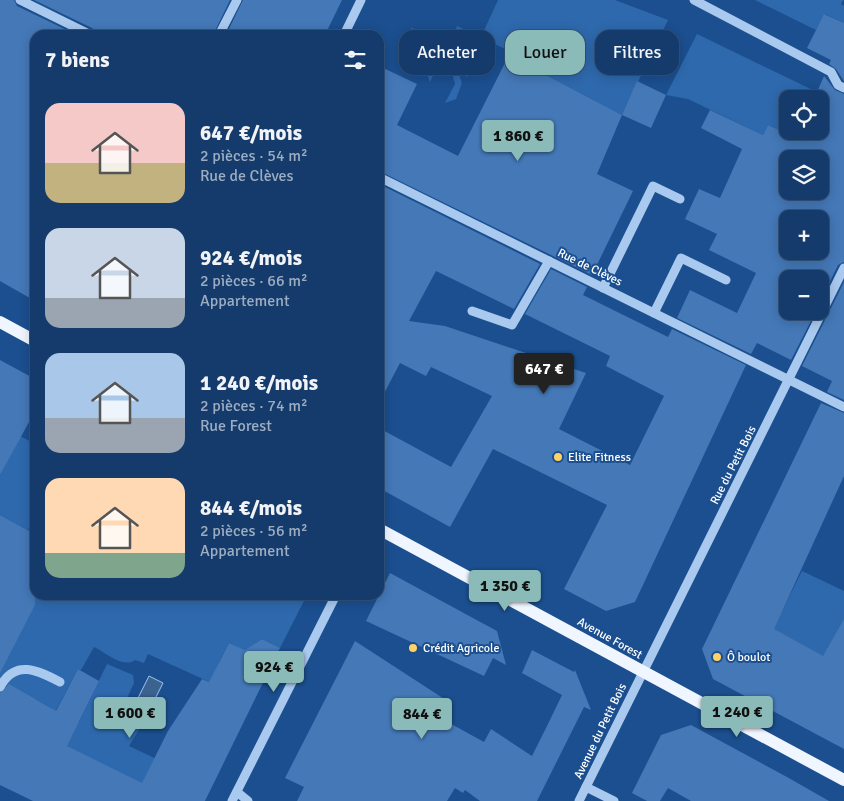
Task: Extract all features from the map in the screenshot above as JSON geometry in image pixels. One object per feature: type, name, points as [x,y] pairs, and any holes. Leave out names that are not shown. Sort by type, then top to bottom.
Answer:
[{"type":"main road","points":[[0,322],[30,338]]},
{"type":"main road","name":"Avenue Forest","points":[[384,532],[844,780]]},
{"type":"street","points":[[20,0],[81,30]]},
{"type":"street","points":[[222,30],[237,0]]},
{"type":"street","points":[[346,30],[361,0]]},
{"type":"street","points":[[694,0],[830,72],[838,85],[844,88]]},
{"type":"street","name":"Rue de Clèves","points":[[384,179],[844,407]]},
{"type":"street","points":[[603,288],[653,186],[680,198]]},
{"type":"street","points":[[654,313],[681,258],[726,280]]},
{"type":"street","points":[[472,312],[512,325],[549,261]]},
{"type":"street","name":"Rue du Petit Bois","points":[[643,672],[844,268]]},
{"type":"street","points":[[232,801],[333,600]]},
{"type":"street","points":[[0,687],[7,674],[16,670],[43,673],[60,682]]},
{"type":"street","name":"Avenue du Petit Bois","points":[[579,801],[643,672]]},
{"type":"street","points":[[586,787],[614,801]]},
{"type":"street","points":[[237,792],[248,801]]},
{"type":"shaded area","points":[[498,0],[615,0],[668,20],[663,30],[595,30],[595,75],[641,75],[622,115],[546,75],[585,75],[585,30],[505,30],[505,49],[495,44],[495,30],[484,30]]},
{"type":"shaded area","points":[[755,0],[843,0],[841,4],[844,6],[844,23],[825,14],[816,30]]},
{"type":"shaded area","points":[[457,26],[466,30],[455,30]]},
{"type":"shaded area","points":[[697,34],[813,90],[779,90],[779,130],[768,125],[763,135],[688,99],[666,95],[676,75],[679,75],[679,69]]},
{"type":"shaded area","points":[[428,75],[433,75],[430,82]]},
{"type":"shaded area","points":[[453,75],[459,75],[462,83],[456,99],[445,103],[455,84]]},
{"type":"shaded area","points":[[799,140],[824,140],[832,156],[829,155],[829,150],[820,150]]},
{"type":"shaded area","points":[[20,436],[30,441],[30,526],[28,530],[0,515],[0,475]]},
{"type":"shaded area","points":[[802,571],[844,591],[844,643],[817,667],[750,640],[766,606],[781,613]]},
{"type":"shaded area","points":[[0,572],[30,592],[30,600],[304,600],[280,648],[262,639],[256,643],[251,653],[229,643],[219,662],[223,665],[214,684],[148,654],[144,663],[135,660],[125,662],[114,659],[94,647],[81,670],[78,669],[56,710],[79,722],[107,664],[133,675],[134,683],[122,709],[133,715],[142,725],[129,746],[167,764],[134,801],[66,745],[51,708],[35,699],[0,735]]},
{"type":"shaded area","points":[[149,676],[163,683],[148,713],[134,706]]},
{"type":"building","points":[[0,0],[14,0],[17,6],[67,30],[30,30],[30,298],[0,281]]},
{"type":"building","points":[[34,0],[230,0],[215,30],[94,29]]},
{"type":"building","points":[[243,0],[342,0],[327,30],[228,30]]},
{"type":"building","points":[[824,14],[844,23],[844,81],[836,69],[829,64],[831,60],[807,48]]},
{"type":"building","points":[[505,63],[505,75],[546,75],[622,115],[597,174],[633,191],[592,275],[384,173],[384,68],[417,84],[397,125],[458,156]]},
{"type":"building","points":[[824,76],[835,90],[844,94],[844,262],[838,265],[829,284],[829,270],[779,270],[779,320],[811,320],[791,360],[757,343],[751,354],[677,318],[690,290],[737,313],[756,273],[709,250],[717,234],[685,219],[699,189],[720,198],[742,149],[701,128],[710,110],[763,135],[768,125],[779,130],[779,140],[829,140],[829,90],[818,90]]},
{"type":"building","points":[[637,81],[666,95],[651,128],[622,115]]},
{"type":"building","points":[[384,186],[540,264],[514,309],[436,271],[409,321],[445,326],[586,373],[559,429],[630,465],[664,396],[606,366],[610,356],[525,314],[551,269],[587,287],[583,295],[668,337],[672,329],[746,365],[635,602],[606,611],[564,589],[607,505],[493,449],[450,527],[384,491],[384,431],[451,467],[492,396],[431,367],[426,376],[400,363],[384,393]]},
{"type":"building","points":[[844,282],[844,400],[827,392],[832,381],[802,366],[825,320],[829,320],[829,312]]},
{"type":"building","points":[[0,360],[30,376],[30,420],[0,475]]},
{"type":"building","points":[[821,403],[844,413],[844,476],[774,629],[823,656],[844,619],[844,749],[713,679],[702,649]]},
{"type":"building","points":[[0,515],[30,531],[30,600],[35,600],[35,605],[0,673]]},
{"type":"building","points":[[390,573],[497,631],[506,665],[493,658],[484,676],[366,621],[376,600],[384,600],[384,585]]},
{"type":"building","points":[[262,639],[280,648],[205,801],[33,801],[0,785],[0,693],[9,684],[56,711],[78,669],[99,681],[67,746],[142,783],[168,731],[202,679],[209,682],[229,643],[245,650]]},
{"type":"building","points":[[355,641],[452,704],[444,720],[484,742],[491,729],[532,756],[562,695],[522,673],[532,650],[574,672],[575,670],[591,710],[584,707],[537,801],[480,801],[465,790],[463,793],[455,788],[447,801],[297,801],[304,787],[285,778]]},
{"type":"building","points":[[691,725],[829,801],[691,801],[668,788],[660,801],[647,801],[632,793],[661,735]]},
{"type":"place","name":"Elite Fitness","points":[[558,457]]},
{"type":"place","name":"Crédit Agricole","points":[[413,648]]},
{"type":"place","name":"Ô boulot","points":[[717,657]]}]
